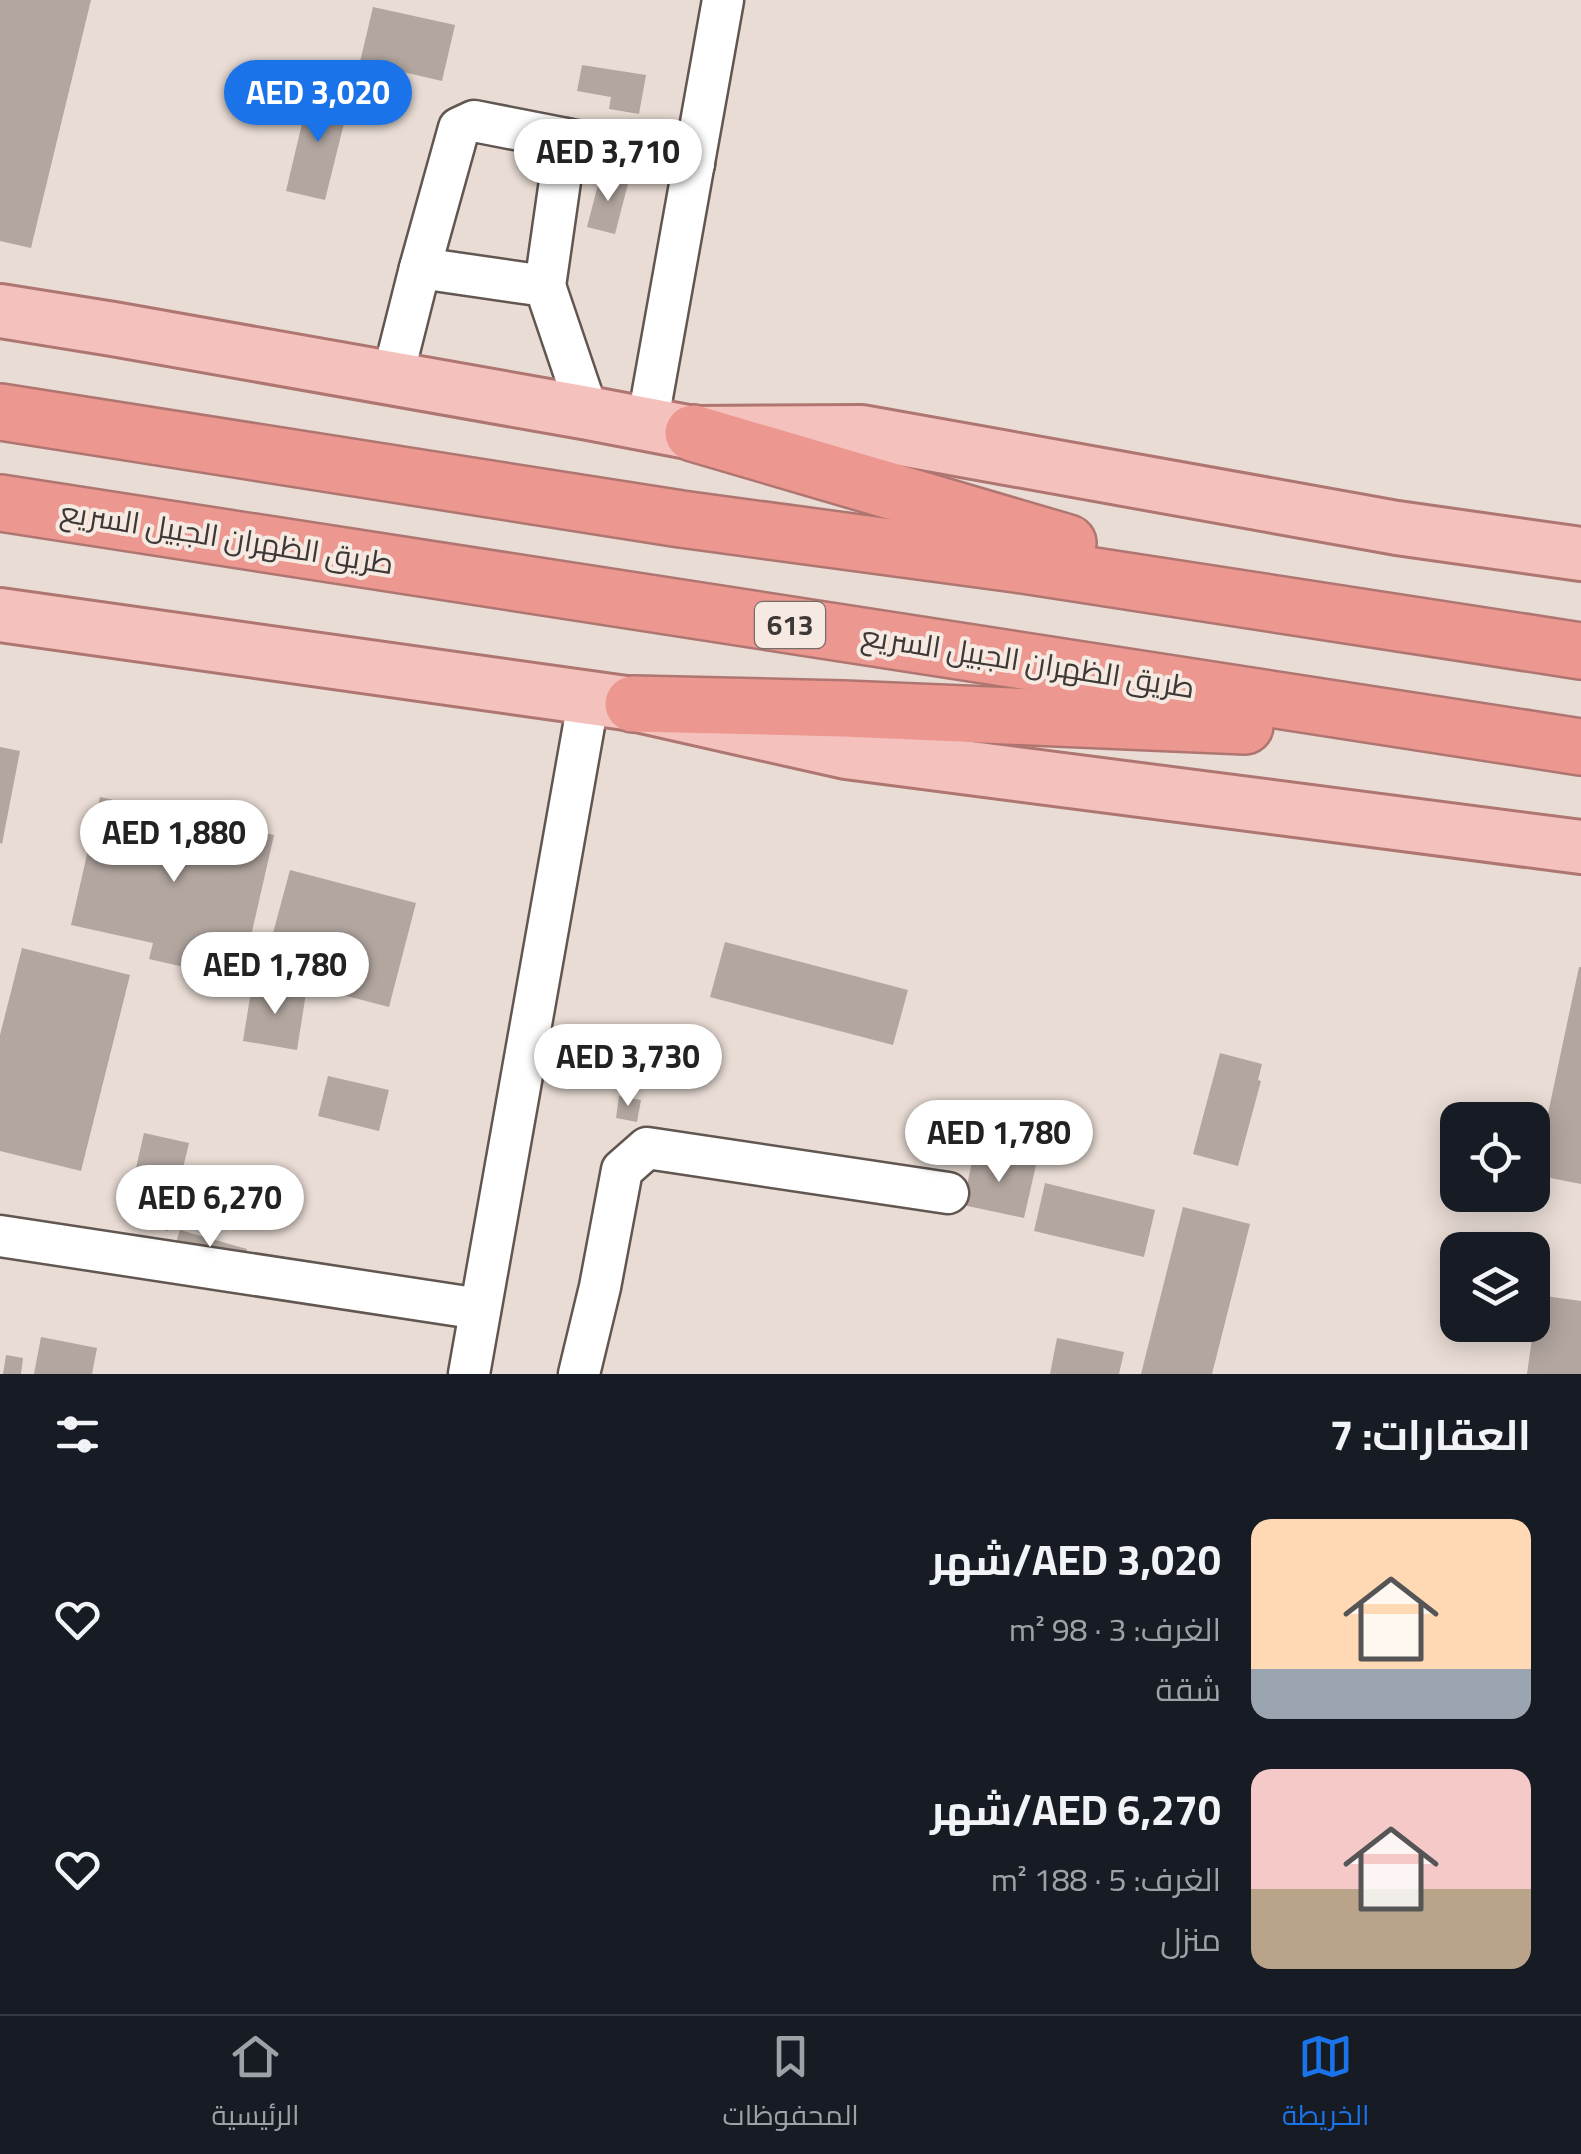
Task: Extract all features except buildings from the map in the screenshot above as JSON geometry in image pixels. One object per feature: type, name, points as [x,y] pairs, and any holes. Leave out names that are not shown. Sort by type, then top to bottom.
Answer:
[{"type":"highway","points":[[0,412],[681,518],[1016,564],[1581,651]]},
{"type":"highway","points":[[670,429],[1288,607]]},
{"type":"highway","name":"طريق الظهران الجبيل السريع","points":[[0,503],[1581,747]]},
{"type":"highway","points":[[611,700],[1518,737]]},
{"type":"main road","points":[[0,311],[670,429],[862,432],[1397,528],[1581,554]]},
{"type":"main road","points":[[0,615],[611,700],[846,752],[1581,848]]},
{"type":"street","points":[[670,429],[694,164],[723,0]]},
{"type":"street","points":[[392,379],[460,128],[474,121],[694,164]]},
{"type":"street","points":[[566,139],[546,286],[588,413]]},
{"type":"street","points":[[420,268],[546,286]]},
{"type":"street","points":[[469,1374],[611,700]]},
{"type":"street","points":[[579,1374],[622,1170],[647,1148],[948,1193]]},
{"type":"street","points":[[0,1236],[480,1309]]}]
